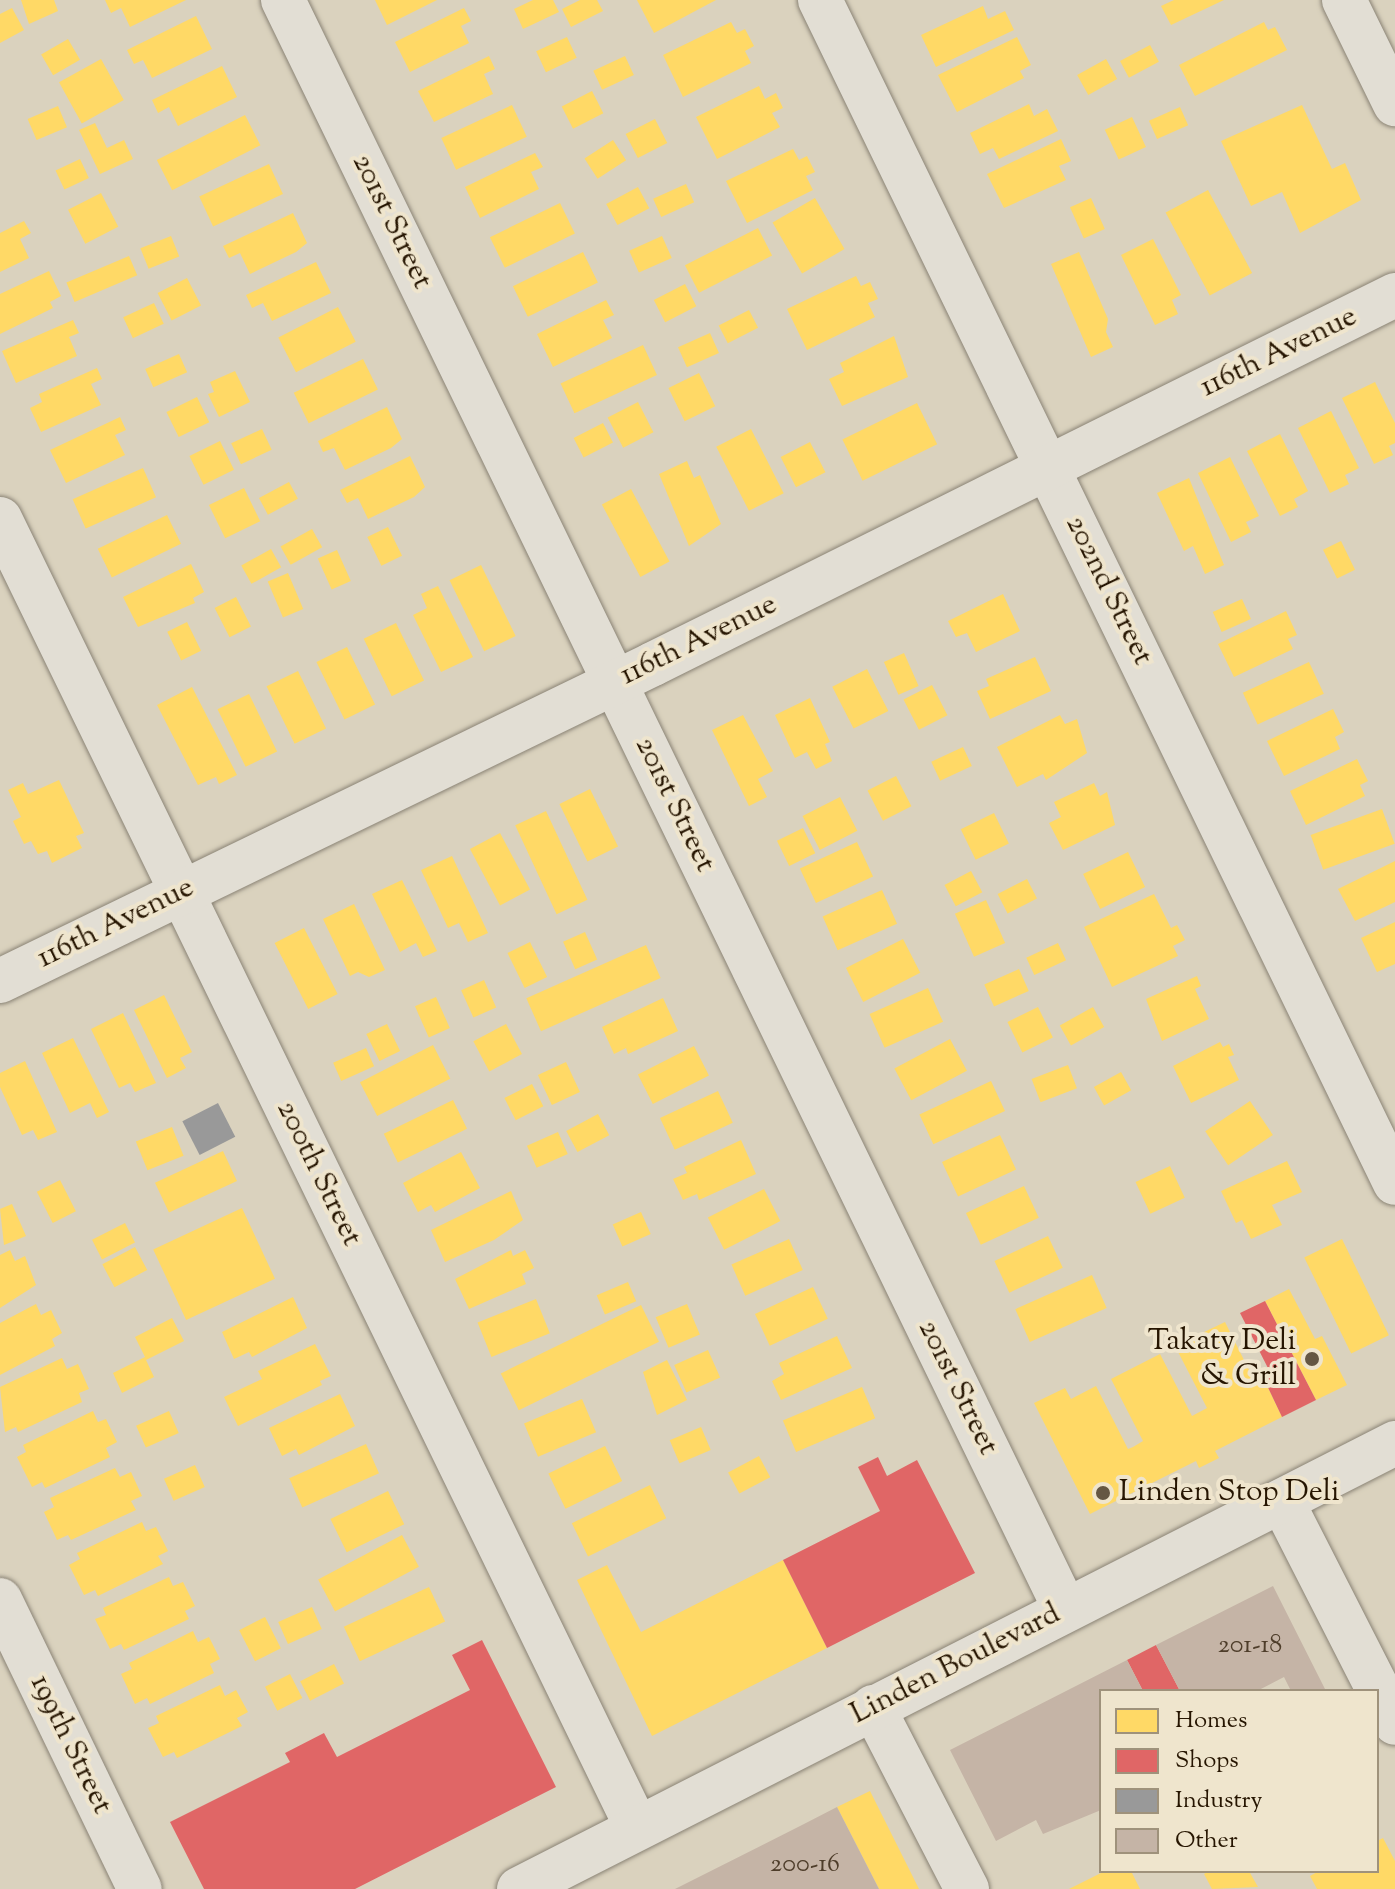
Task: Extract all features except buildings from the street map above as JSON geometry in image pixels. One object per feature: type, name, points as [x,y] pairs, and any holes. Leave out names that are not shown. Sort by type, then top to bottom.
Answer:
[{"type":"street","name":"201st Street","points":[[283,0],[1065,1609]]},
{"type":"street","name":"202nd Street","points":[[820,0],[1395,1183]]},
{"type":"street","points":[[1344,0],[1395,104]]},
{"type":"street","name":"116th Avenue","points":[[0,981],[615,683],[1395,295]]},
{"type":"street","name":"200th Street","points":[[0,519],[637,1828]]},
{"type":"street","name":"Linden Boulevard","points":[[519,1889],[1395,1443]]},
{"type":"street","points":[[1282,1501],[1378,1689]]},
{"type":"street","name":"199th Street","points":[[0,1600],[140,1889]]},
{"type":"street","points":[[1379,1692],[1395,1723]]},
{"type":"street","points":[[873,1707],[967,1889]]},
{"type":"place","name":"Takaty Deli & Grill","points":[[1312,1359]]},
{"type":"place","name":"Linden Stop Deli","points":[[1103,1493]]}]
